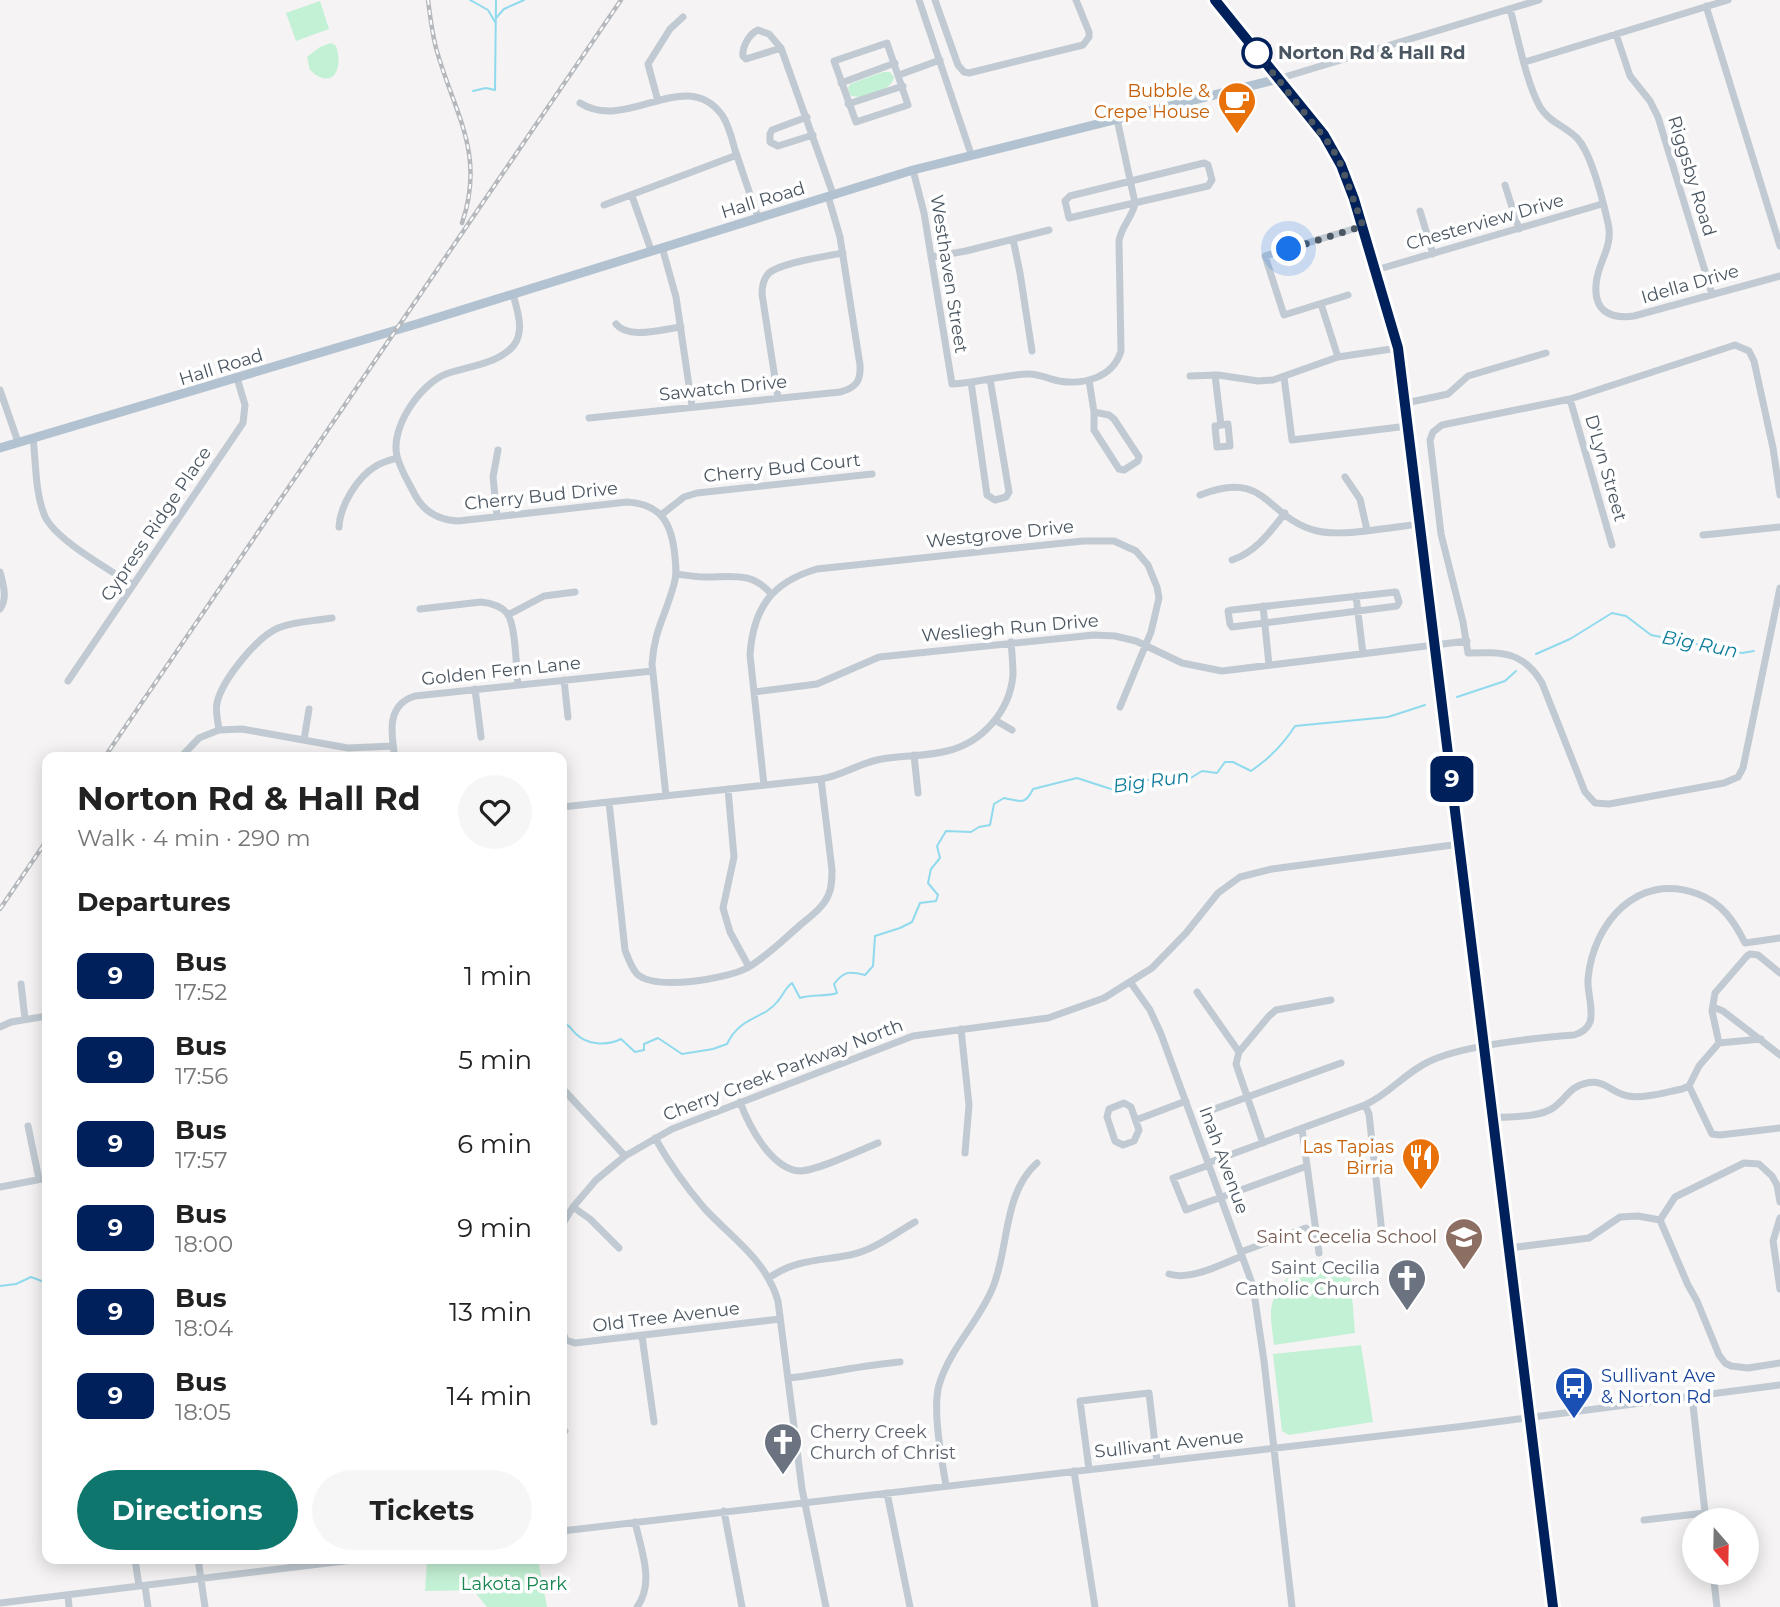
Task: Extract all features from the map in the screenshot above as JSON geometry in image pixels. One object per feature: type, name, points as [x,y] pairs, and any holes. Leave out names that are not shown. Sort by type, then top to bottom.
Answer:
[{"type":"main road","points":[[1215,0],[1331,146],[1341,165],[1363,226],[1398,348],[1553,1607]]},
{"type":"main road","name":"Hall Road","points":[[0,447],[237,378],[913,170],[1278,79]]},
{"type":"street","points":[[919,0],[971,154]]},
{"type":"street","points":[[935,0],[958,65],[964,72],[969,73],[1083,45],[1089,32],[1076,0]]},
{"type":"street","name":"Hall Road","points":[[1278,79],[1515,5],[1539,0]]},
{"type":"street","points":[[1525,62],[1728,0]]},
{"type":"street","points":[[1515,5],[1525,62],[1535,96],[1545,114],[1577,138],[1583,146],[1602,204]]},
{"type":"street","points":[[1706,6],[1780,246]]},
{"type":"street","points":[[658,101],[648,64],[670,29],[683,17]]},
{"type":"street","points":[[778,398],[762,294],[764,279],[770,272],[778,269],[820,256],[843,253],[831,195],[813,135],[781,48],[769,34],[758,30],[751,35],[742,51],[744,58],[748,59],[781,48]]},
{"type":"street","name":"Riggsby Road","points":[[1616,34],[1630,76],[1650,101],[1658,117],[1712,294]]},
{"type":"street","points":[[887,43],[895,64],[908,105],[858,123],[854,121],[835,60],[887,43]]},
{"type":"street","points":[[899,75],[940,60]]},
{"type":"street","points":[[841,83],[895,64]]},
{"type":"street","points":[[848,104],[903,86]]},
{"type":"street","points":[[580,103],[604,113],[686,95],[699,97],[711,104],[722,116],[758,217]]},
{"type":"street","points":[[807,117],[772,130],[770,142],[778,146],[813,135]]},
{"type":"street","points":[[990,379],[1009,492],[1006,497],[995,500],[987,495],[971,382],[990,379],[1030,373],[1065,382],[1088,380],[1109,371],[1120,356],[1119,241],[1120,232],[1132,216],[1135,202],[1117,119]]},
{"type":"street","points":[[604,205],[737,155]]},
{"type":"street","points":[[1208,164],[1212,180],[1208,186],[1135,202],[1069,218],[1065,201],[1070,196],[1208,164]]},
{"type":"street","name":"Westhaven Street","points":[[913,170],[921,195],[952,384],[971,382]]},
{"type":"street","points":[[1505,185],[1518,229]]},
{"type":"street","points":[[632,196],[652,250]]},
{"type":"street","name":"Idella Drive","points":[[1602,204],[1610,234],[1595,285],[1600,306],[1608,315],[1621,318],[1634,316],[1780,276]]},
{"type":"street","name":"Chesterview Drive","points":[[1376,270],[1602,204]]},
{"type":"street","points":[[1420,211],[1433,254]]},
{"type":"street","points":[[1771,216],[1780,213]]},
{"type":"street","points":[[1348,295],[1284,315],[1265,256],[1363,226]]},
{"type":"street","points":[[931,257],[1049,230]]},
{"type":"street","points":[[1013,239],[1032,351]]},
{"type":"street","points":[[662,247],[676,297],[692,406]]},
{"type":"street","name":"Sawatch Drive","points":[[589,418],[850,390],[858,383],[861,374],[843,253]]},
{"type":"street","points":[[339,527],[344,505],[364,477],[373,468],[397,458],[399,428],[417,398],[442,376],[503,355],[517,341],[520,322],[513,294]]},
{"type":"street","points":[[1321,304],[1338,357]]},
{"type":"street","points":[[616,324],[626,332],[681,327]]},
{"type":"street","points":[[1780,495],[1756,367],[1749,351],[1740,346],[1731,345],[1570,399],[1442,425],[1433,432],[1430,447],[1445,552],[1468,653],[1509,654],[1535,672],[1585,792],[1595,803],[1609,804],[1724,783],[1738,777],[1743,768],[1780,589]]},
{"type":"street","points":[[1190,376],[1215,375],[1258,381],[1284,377],[1338,357],[1398,348]]},
{"type":"street","points":[[1406,403],[1448,394],[1468,376],[1546,354]]},
{"type":"street","points":[[1215,375],[1221,425]]},
{"type":"street","points":[[1284,377],[1292,440],[1408,426]]},
{"type":"street","name":"Cypress Ridge Place","points":[[68,681],[243,424],[245,405],[237,378]]},
{"type":"street","points":[[1088,380],[1094,412],[1094,430],[1119,469],[1124,470],[1138,461],[1139,457],[1114,419],[1110,415],[1094,412]]},
{"type":"street","points":[[0,390],[18,442]]},
{"type":"street","name":"D'Lyn Street","points":[[1570,399],[1612,545]]},
{"type":"street","points":[[33,438],[42,505],[48,523],[61,536],[133,585]]},
{"type":"street","points":[[497,516],[493,477],[498,450]]},
{"type":"street","name":"Cherry Bud Drive","points":[[397,458],[417,498],[434,515],[458,521],[626,502],[645,505],[661,515]]},
{"type":"street","name":"Cherry Bud Court","points":[[661,515],[684,497],[697,493],[872,474]]},
{"type":"street","points":[[1345,477],[1360,499],[1367,530]]},
{"type":"street","points":[[1200,495],[1223,487],[1245,488],[1262,494],[1308,528],[1319,531],[1367,530],[1420,524]]},
{"type":"street","points":[[1232,560],[1256,547],[1285,513]]},
{"type":"street","points":[[661,515],[673,538],[676,574],[653,642],[652,671],[666,796]]},
{"type":"street","points":[[1703,535],[1780,527]]},
{"type":"street","name":"Westgrove Drive","points":[[771,594],[792,578],[817,569],[1083,541],[1114,541],[1143,557],[1154,575],[1159,598],[1156,615],[1121,706]]},
{"type":"street","points":[[0,572],[2,606]]},
{"type":"street","points":[[676,574],[748,577],[771,594],[755,622],[751,636],[764,785]]},
{"type":"street","points":[[508,615],[544,597],[575,592]]},
{"type":"street","points":[[1396,592],[1399,602],[1397,607],[1232,627],[1230,624],[1228,611],[1356,596],[1396,592]]},
{"type":"street","points":[[1356,596],[1363,654]]},
{"type":"street","points":[[420,609],[481,602],[499,607],[508,615],[518,685]]},
{"type":"street","points":[[1263,607],[1269,665]]},
{"type":"street","points":[[219,730],[216,709],[222,689],[257,641],[282,626],[332,618]]},
{"type":"street","name":"Wesliegh Run Drive","points":[[754,692],[817,684],[879,657],[1094,635],[1115,636],[1145,645],[1182,663],[1212,670],[1435,646],[1467,640]]},
{"type":"street","points":[[567,806],[821,779],[837,776],[874,761],[945,752],[960,747],[973,740],[995,720],[1010,690],[1013,674],[1011,642]]},
{"type":"street","name":"Golden Fern Lane","points":[[393,746],[392,721],[398,705],[415,696],[652,671]]},
{"type":"street","points":[[564,680],[568,718]]},
{"type":"street","points":[[475,689],[481,737]]},
{"type":"street","points":[[304,740],[309,709]]},
{"type":"street","points":[[995,720],[1012,730]]},
{"type":"street","points":[[185,752],[198,738],[219,730],[242,729],[348,748],[393,746],[394,752]]},
{"type":"street","points":[[914,755],[918,793]]},
{"type":"street","points":[[610,802],[625,950],[629,963],[638,974],[651,981],[666,983],[726,976],[749,967],[824,904],[830,893],[832,870],[821,779]]},
{"type":"street","points":[[728,789],[734,857],[723,908],[730,932],[749,967]]},
{"type":"street","name":"Cherry Creek Parkway North","points":[[567,1216],[596,1180],[625,1156],[655,1138],[740,1102],[913,1036],[1048,1018],[1090,1004],[1131,983],[1152,968],[1218,893],[1240,877],[1272,869],[1460,844]]},
{"type":"street","points":[[1307,1166],[1186,1210],[1173,1178],[1366,1105],[1426,1063],[1442,1056],[1485,1046],[1574,1035],[1587,1028],[1591,1015],[1588,978],[1597,938],[1622,906],[1641,894],[1666,889],[1696,893],[1710,899],[1728,914],[1745,943],[1780,938]]},
{"type":"street","points":[[1719,1043],[1713,1007],[1715,993],[1751,954],[1758,955],[1780,973]]},
{"type":"street","name":"Inah Avenue","points":[[1131,983],[1150,1010],[1161,1034],[1253,1286],[1292,1607]]},
{"type":"street","points":[[21,984],[25,1019]]},
{"type":"street","points":[[1197,992],[1239,1052]]},
{"type":"street","points":[[1263,1143],[1236,1064],[1239,1052],[1276,1010],[1331,1000]]},
{"type":"street","points":[[1713,1007],[1723,1011],[1780,1055]]},
{"type":"street","points":[[0,1027],[42,1017]]},
{"type":"street","points":[[961,1029],[969,1105],[965,1153]]},
{"type":"street","points":[[1493,1118],[1543,1113],[1551,1109],[1569,1091],[1584,1083],[1600,1082],[1619,1093],[1633,1096],[1682,1089],[1689,1086],[1699,1066],[1719,1043],[1761,1039]]},
{"type":"street","points":[[1209,1111],[1341,1063]]},
{"type":"street","points":[[1689,1086],[1712,1134],[1780,1128]]},
{"type":"street","points":[[567,1093],[625,1156]]},
{"type":"street","points":[[1136,1120],[1186,1101]]},
{"type":"street","points":[[740,1102],[754,1135],[777,1160],[790,1169],[808,1170],[878,1143]]},
{"type":"street","points":[[1124,1103],[1131,1107],[1136,1120],[1139,1130],[1137,1139],[1128,1144],[1119,1144],[1115,1141],[1107,1113],[1112,1107],[1124,1103]]},
{"type":"street","points":[[1366,1105],[1383,1243]]},
{"type":"street","points":[[28,1126],[42,1175]]},
{"type":"street","points":[[1303,1129],[1319,1253]]},
{"type":"street","points":[[655,1138],[666,1158],[704,1208],[770,1277],[778,1301],[805,1502],[826,1607]]},
{"type":"street","points":[[946,1486],[937,1408],[939,1387],[952,1352],[993,1287],[1012,1210],[1024,1178],[1037,1163]]},
{"type":"street","points":[[1660,1220],[1675,1197],[1744,1163],[1759,1164],[1772,1176],[1777,1185],[1780,1202]]},
{"type":"street","points":[[0,1187],[42,1178]]},
{"type":"street","points":[[573,1207],[590,1219],[619,1248]]},
{"type":"street","points":[[1509,1248],[1589,1238],[1619,1217],[1639,1216],[1660,1220]]},
{"type":"street","points":[[1780,1218],[1773,1241],[1780,1289]]},
{"type":"street","points":[[1660,1220],[1725,1363],[1748,1368],[1780,1363]]},
{"type":"street","points":[[770,1277],[799,1262],[850,1255],[868,1249],[915,1222]]},
{"type":"street","points":[[1169,1274],[1186,1275],[1306,1228]]},
{"type":"street","name":"Old Tree Avenue","points":[[567,1340],[575,1343],[780,1319]]},
{"type":"street","points":[[642,1336],[654,1422]]},
{"type":"street","points":[[788,1378],[900,1362]]},
{"type":"street","name":"Sullivant Avenue","points":[[567,1530],[1529,1419],[1780,1385]]},
{"type":"street","points":[[1089,1469],[1080,1401],[1149,1393],[1157,1461]]},
{"type":"street","points":[[1692,1396],[1705,1508]]},
{"type":"street","points":[[1074,1471],[1095,1607]]},
{"type":"street","points":[[887,1493],[910,1607]]},
{"type":"street","points":[[724,1511],[742,1607]]},
{"type":"street","points":[[1644,1520],[1682,1518]]},
{"type":"street","points":[[635,1522],[646,1581],[644,1593],[636,1607]]},
{"type":"street","points":[[136,1564],[148,1607]]},
{"type":"street","points":[[199,1564],[205,1607]]},
{"type":"street","points":[[0,1603],[26,1604],[68,1595],[319,1564]]},
{"type":"street","points":[[1715,1586],[1717,1607]]},
{"type":"street","points":[[68,1595],[69,1607]]},
{"type":"green space","points":[[320,1],[329,29],[296,41],[286,13]]},
{"type":"green space","points":[[331,43],[336,46],[338,55],[337,70],[330,78],[324,78],[310,70],[307,57]]},
{"type":"green space","points":[[890,72],[894,77],[888,87],[869,96],[850,95],[850,84]]},
{"type":"green space","points":[[1350,1270],[1355,1333],[1274,1345],[1271,1307],[1282,1284],[1290,1275]]},
{"type":"green space","points":[[1361,1345],[1373,1422],[1289,1435],[1282,1431],[1273,1354]]},
{"type":"green space","name":"Lakota Park","points":[[427,1564],[539,1564],[547,1607],[487,1607],[473,1590],[425,1591]]},
{"type":"waterway","points":[[470,0],[488,10],[495,22]]},
{"type":"waterway","points":[[473,91],[486,88],[495,90],[496,0]]},
{"type":"waterway","points":[[496,18],[504,9],[524,0]]},
{"type":"waterway","name":"Big Run","points":[[1536,654],[1570,639],[1612,613],[1626,616],[1651,635],[1742,653],[1754,651]]},
{"type":"waterway","name":"Big Run","points":[[1457,697],[1505,681],[1516,671]]},
{"type":"waterway","name":"Big Run","points":[[567,1026],[581,1038],[591,1042],[604,1043],[621,1039],[635,1052],[644,1050],[644,1044],[658,1038],[682,1054],[727,1044],[738,1028],[766,1012],[792,983],[800,998],[828,995],[837,993],[834,984],[847,973],[865,975],[873,966],[875,936],[912,922],[920,903],[936,901],[938,895],[928,883],[931,869],[940,858],[937,846],[946,831],[971,832],[990,825],[994,804],[1004,798],[1025,800],[1033,789],[1077,778],[1114,790],[1134,780],[1159,780],[1172,774],[1189,779],[1202,771],[1217,773],[1225,762],[1233,762],[1251,771],[1276,751],[1295,726],[1388,717],[1425,705]]},
{"type":"waterway","name":"Big Run","points":[[0,1286],[16,1284],[31,1277],[42,1281]]},
{"type":"railway","points":[[428,0],[436,48],[465,134],[469,154],[469,198],[462,223]]},
{"type":"railway","points":[[108,752],[621,0]]},
{"type":"railway","points":[[0,909],[42,847]]},
{"type":"bus line","name":"9","points":[[1215,0],[1324,135],[1337,155],[1354,199],[1398,348],[1553,1607]]},
{"type":"place","name":"Norton Rd & Hall Rd","points":[[1257,53]]},
{"type":"place","name":"Bubble & Crepe House","points":[[1237,135]]},
{"type":"place","name":"Las Tapias Birria","points":[[1421,1191]]},
{"type":"place","name":"Saint Cecelia School","points":[[1464,1271]]},
{"type":"place","name":"Saint Cecilia Catholic Church","points":[[1407,1312]]},
{"type":"place","name":"Sullivant Ave & Norton Rd","points":[[1574,1420]]},
{"type":"place","name":"Cherry Creek Church of Christ","points":[[783,1476]]},
{"type":"route","points":[[1257,53],[1331,146],[1341,165],[1363,226],[1289,249]]}]
